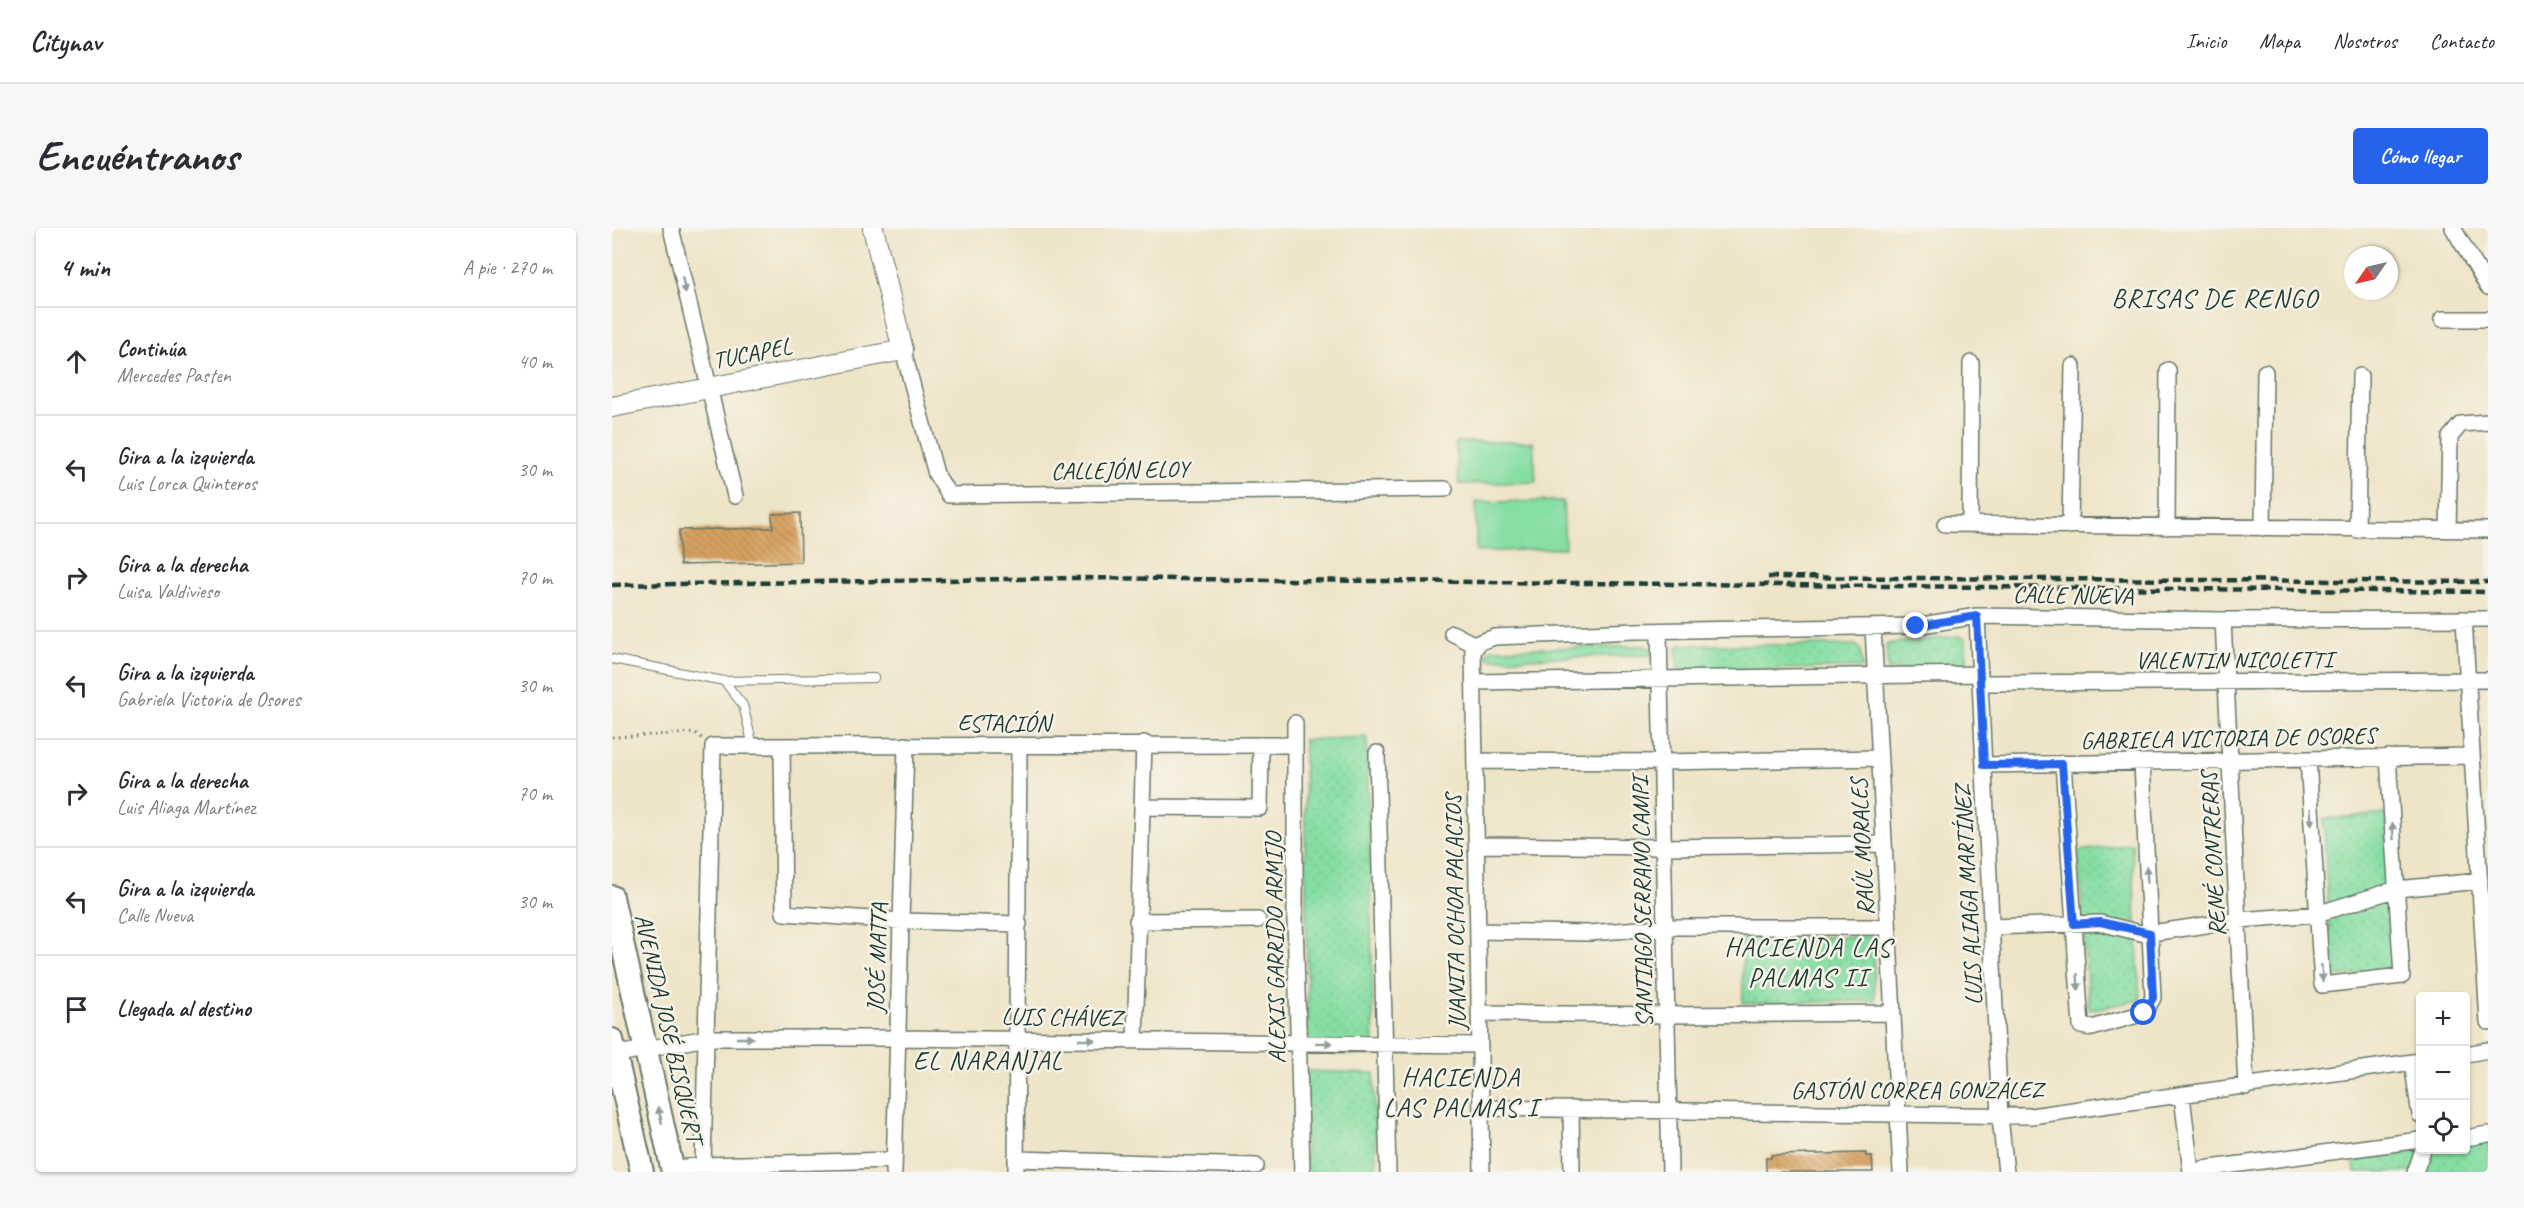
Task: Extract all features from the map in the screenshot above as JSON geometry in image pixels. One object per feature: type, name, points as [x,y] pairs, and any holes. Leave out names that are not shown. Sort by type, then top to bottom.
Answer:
[{"type":"main road","name":"AVENIDA JOSÉ BISQUERT","points":[[612,897],[673,1171]]},
{"type":"main road","points":[[613,1050],[642,1172]]},
{"type":"street","points":[[671,228],[735,496]]},
{"type":"street","points":[[873,228],[903,350]]},
{"type":"street","points":[[2453,228],[2488,287]]},
{"type":"street","points":[[2442,319],[2488,319]]},
{"type":"street","name":"TUCAPEL","points":[[612,407],[903,350]]},
{"type":"street","name":"CALLEJÓN ELOY","points":[[903,350],[936,474],[949,495],[1445,489]]},
{"type":"street","points":[[1970,524],[1971,363]]},
{"type":"street","points":[[2070,526],[2073,366]]},
{"type":"street","points":[[2167,527],[2168,370]]},
{"type":"street","points":[[2263,528],[2265,372]]},
{"type":"street","points":[[2357,530],[2360,376]]},
{"type":"street","points":[[2448,530],[2450,437],[2461,424],[2488,422]]},
{"type":"street","points":[[1945,524],[2488,530]]},
{"type":"street","name":"CALLE NUEVA","points":[[1475,649],[1495,637],[1916,626],[1977,616],[2223,620],[2488,619]]},
{"type":"street","name":"LUIS ALIAGA MARTÍNEZ","points":[[1977,616],[2000,1117],[2006,1172]]},
{"type":"street","points":[[2464,619],[2472,756],[2483,844],[2480,881],[2488,1023]]},
{"type":"street","name":"RENÉ CONTRERAS","points":[[2223,620],[2246,1086]]},
{"type":"street","name":"RAÚL MORALES","points":[[1873,627],[1901,1172]]},
{"type":"street","name":"SANTIAGO SERRANO CAMPI","points":[[1659,631],[1670,1172]]},
{"type":"street","points":[[1452,633],[1475,649]]},
{"type":"street","name":"JUANITA OCHOA PALACIOS","points":[[1475,649],[1482,1172]]},
{"type":"street","name":"VALENTIN NICOLETTI","points":[[1474,682],[1875,676],[2227,683],[2488,680]]},
{"type":"street","name":"ALEXIS GARRIDO ARMIJO","points":[[1295,723],[1295,918],[1302,1172]]},
{"type":"street","points":[[1135,1041],[1144,743]]},
{"type":"street","name":"ESTACIÓN","points":[[713,746],[1144,743],[1295,745]]},
{"type":"street","points":[[1019,745],[1019,924],[1015,1039],[1016,1165],[1256,1167]]},
{"type":"street","points":[[1142,807],[1260,807],[1261,745]]},
{"type":"street","points":[[703,1164],[713,746]]},
{"type":"street","points":[[782,746],[784,913],[901,921],[1019,924]]},
{"type":"street","name":"JOSÉ MATTA","points":[[894,1166],[906,746]]},
{"type":"street","points":[[1377,753],[1388,1172]]},
{"type":"street","name":"GABRIELA VICTORIA DE OSORES","points":[[1984,765],[2472,756]]},
{"type":"street","points":[[2308,759],[2322,984],[2402,976],[2388,757]]},
{"type":"street","points":[[1475,761],[1662,762],[1880,758]]},
{"type":"street","points":[[2062,764],[2081,1026],[2092,1028],[2144,1013],[2153,998],[2142,762]]},
{"type":"street","points":[[1477,845],[1664,847],[1884,844]]},
{"type":"street","points":[[1991,927],[2100,922],[2150,933],[2239,920],[2317,914],[2397,889],[2480,881]]},
{"type":"street","points":[[1137,921],[1258,920]]},
{"type":"street","points":[[1478,931],[1589,933],[1665,927],[1888,927]]},
{"type":"street","points":[[1480,1013],[1667,1015],[1893,1013]]},
{"type":"street","name":"LUIS CHÁVEZ","points":[[613,1050],[645,1048],[707,1038],[1480,1045]]},
{"type":"street","points":[[2470,1053],[2488,1050]]},
{"type":"street","name":"GASTÓN CORREA GONZÁLEZ","points":[[1481,1108],[2031,1116],[2416,1062]]},
{"type":"street","points":[[2182,1096],[2191,1172]]},
{"type":"street","points":[[1571,1109],[1572,1172]]},
{"type":"street","points":[[2470,1137],[2488,1134]]},
{"type":"street","points":[[2196,1172],[2416,1141]]},
{"type":"street","points":[[2415,1172],[2421,1154]]},
{"type":"street","points":[[673,1171],[703,1164],[894,1166]]},
{"type":"lane","points":[[612,659],[724,681],[874,678]]},
{"type":"lane","points":[[724,681],[743,705],[753,746]]},
{"type":"path","points":[[612,737],[695,733],[713,746]]},
{"type":"green space","points":[[1455,442],[1533,442],[1536,482],[1459,484]]},
{"type":"green space","points":[[1563,501],[1565,548],[1476,552],[1476,502]]},
{"type":"green space","points":[[1959,636],[1966,639],[1967,664],[1963,669],[1888,670],[1886,644]]},
{"type":"green space","points":[[1680,645],[1856,645],[1860,649],[1863,668],[1678,670],[1676,648]]},
{"type":"green space","points":[[1644,646],[1651,649],[1653,655],[1487,659],[1487,653],[1493,649]]},
{"type":"green space","points":[[1367,737],[1374,1055],[1308,1054],[1304,740]]},
{"type":"green space","points":[[2386,814],[2394,972],[2331,977],[2324,819]]},
{"type":"green space","points":[[2132,844],[2140,1000],[2089,1010],[2078,851]]},
{"type":"green space","points":[[1873,936],[1875,1001],[1743,1003],[1742,938]]},
{"type":"green space","points":[[1303,1071],[1374,1073],[1376,1172],[1306,1172]]},
{"type":"green space","points":[[2482,1141],[2488,1144],[2488,1172],[2355,1172],[2354,1160],[2416,1152],[2416,1154],[2470,1154],[2470,1143]]},
{"type":"building","points":[[800,513],[801,562],[680,565],[679,530],[773,528],[772,514]]},
{"type":"building","points":[[1866,1153],[1866,1156],[1872,1156],[1873,1172],[1766,1172],[1766,1158],[1771,1158],[1771,1155]]},
{"type":"railway","points":[[1768,577],[2488,582]]},
{"type":"railway","points":[[612,585],[1078,578],[2488,592]]},
{"type":"district","name":"BRISAS DE RENGO","points":[[2215,298]]},
{"type":"district","name":"HACIENDA LAS PALMAS II","points":[[1808,962]]},
{"type":"district","name":"EL NARANJAL","points":[[988,1060]]},
{"type":"district","name":"HACIENDA LAS PALMAS I","points":[[1461,1092]]},
{"type":"route","points":[[1916,626],[1977,616],[1984,765],[2062,764],[2074,924],[2100,922],[2145,934],[2150,933],[2153,998],[2144,1013]]}]
